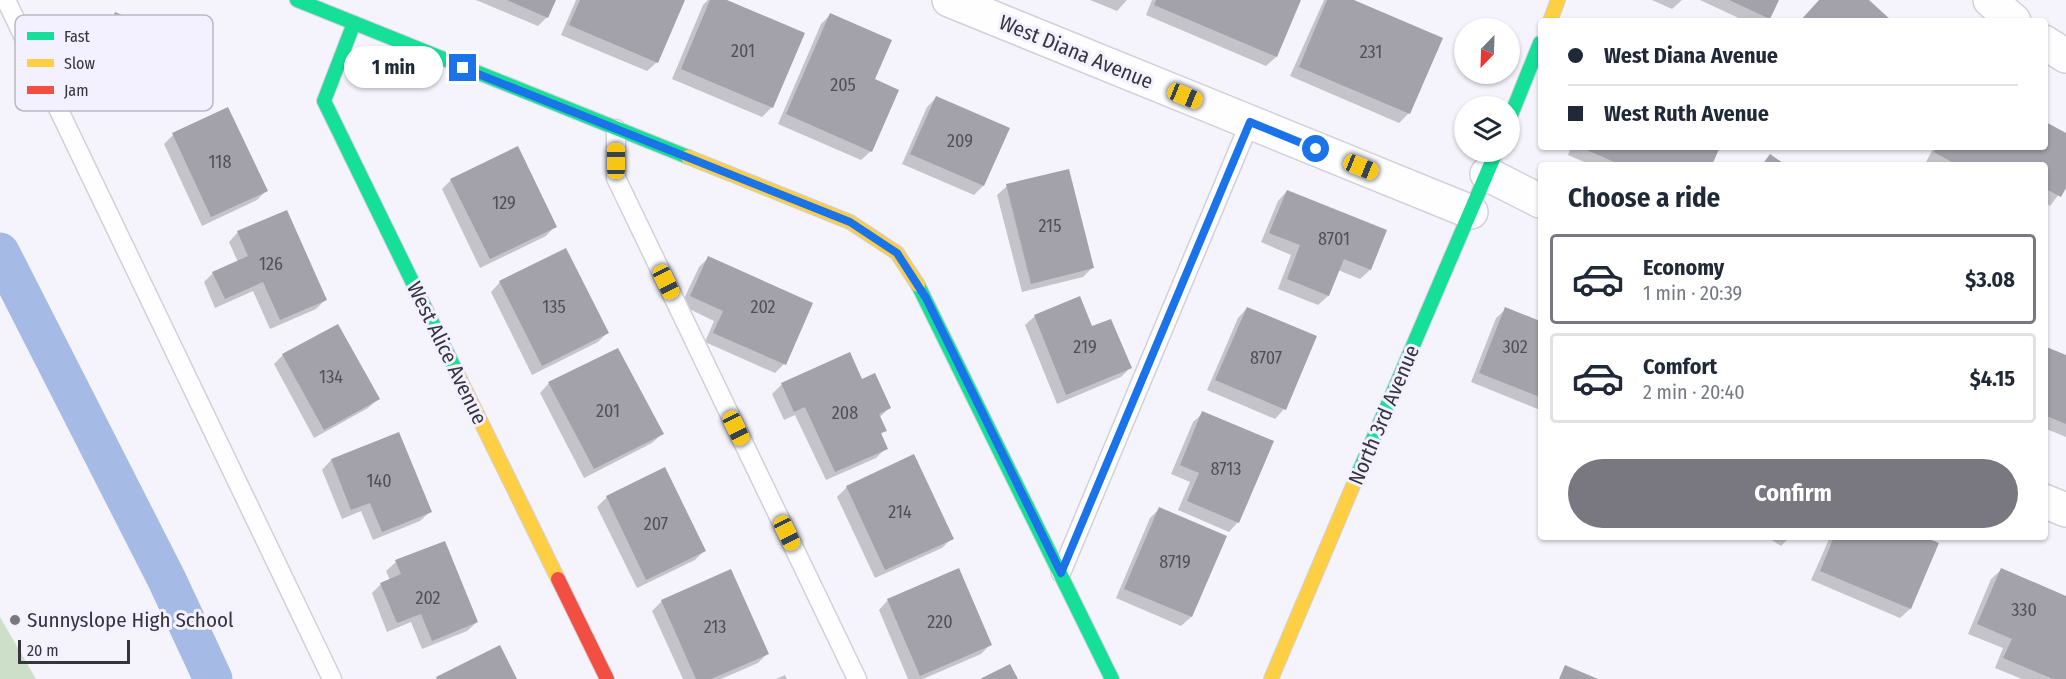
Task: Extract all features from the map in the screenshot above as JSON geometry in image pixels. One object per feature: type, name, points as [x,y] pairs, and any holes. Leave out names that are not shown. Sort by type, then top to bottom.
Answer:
[{"type":"street","points":[[297,0],[850,222],[897,253],[926,298],[1112,679]]},
{"type":"street","name":"West Diana Avenue","points":[[949,0],[1471,212]]},
{"type":"street","points":[[1551,18],[1558,0]]},
{"type":"street","points":[[1990,0],[2011,18]]},
{"type":"street","name":"West Alice Avenue","points":[[354,23],[324,101],[607,679]]},
{"type":"street","points":[[2048,45],[2066,56]]},
{"type":"street","points":[[1519,96],[1538,48]]},
{"type":"street","points":[[1491,163],[1538,199]]},
{"type":"street","name":"North 3rd Avenue","points":[[1271,679],[1491,163]]},
{"type":"street","points":[[2048,503],[2066,510]]},
{"type":"lane","points":[[6,0],[15,19]]},
{"type":"lane","points":[[59,111],[332,679]]},
{"type":"lane","points":[[1061,573],[1250,122]]},
{"type":"lane","points":[[616,129],[616,178],[857,679]]},
{"type":"green space","points":[[0,617],[36,679],[0,679]]},
{"type":"building","points":[[507,0],[556,0],[548,18]]},
{"type":"building","points":[[580,0],[685,0],[658,63],[569,25]]},
{"type":"building","points":[[710,0],[727,0],[805,33],[773,108],[681,69]]},
{"type":"building","points":[[1156,0],[1301,0],[1277,57],[1154,5]]},
{"type":"building","points":[[1327,0],[1354,0],[1443,38],[1410,114],[1299,67]]},
{"type":"building","points":[[1729,0],[1779,0],[1770,18]]},
{"type":"building","points":[[1819,0],[1869,0],[1889,18],[1803,18]]},
{"type":"building","points":[[830,13],[892,40],[875,79],[899,90],[872,152],[786,114]]},
{"type":"building","points":[[936,96],[1010,128],[984,186],[910,154]]},
{"type":"building","points":[[228,107],[268,191],[211,217],[172,133]]},
{"type":"building","points":[[2048,123],[2066,133],[2066,188],[2061,197],[2048,190],[2048,162],[1952,162],[1934,152],[1935,150],[2048,150]]},
{"type":"building","points":[[518,146],[557,227],[490,259],[450,179]]},
{"type":"building","points":[[1587,150],[1719,150],[1713,162],[1614,162]]},
{"type":"building","points":[[1770,154],[1782,162],[1764,162]]},
{"type":"building","points":[[1069,169],[1094,268],[1031,284],[1006,184]]},
{"type":"building","points":[[1287,190],[1387,230],[1371,270],[1344,259],[1329,296],[1287,279],[1300,245],[1269,233]]},
{"type":"building","points":[[287,210],[327,300],[280,320],[263,282],[225,299],[212,272],[248,256],[237,231]]},
{"type":"building","points":[[566,248],[609,333],[542,366],[499,281]]},
{"type":"building","points":[[708,256],[813,303],[786,365],[713,333],[723,311],[690,296]]},
{"type":"building","points":[[1080,296],[1092,326],[1111,319],[1132,368],[1066,395],[1034,315]]},
{"type":"building","points":[[1247,307],[1317,336],[1286,410],[1215,380]]},
{"type":"building","points":[[1505,307],[1538,320],[1538,396],[1479,373]]},
{"type":"building","points":[[338,324],[380,399],[324,430],[282,354]]},
{"type":"building","points":[[618,348],[664,434],[594,469],[548,382]]},
{"type":"building","points":[[2048,348],[2066,355],[2066,424],[2048,417]]},
{"type":"building","points":[[850,352],[862,379],[875,373],[891,408],[879,414],[887,431],[881,433],[888,449],[835,472],[805,407],[794,412],[781,383]]},
{"type":"building","points":[[1202,411],[1274,441],[1239,523],[1187,501],[1199,473],[1180,465]]},
{"type":"building","points":[[399,432],[432,512],[382,532],[370,503],[351,510],[331,459]]},
{"type":"building","points":[[914,454],[954,539],[885,570],[846,486]]},
{"type":"building","points":[[665,467],[706,551],[646,580],[606,496]]},
{"type":"building","points":[[1159,507],[1227,536],[1192,617],[1124,589]]},
{"type":"building","points":[[1833,540],[1932,540],[1939,543],[1911,609],[1820,571]]},
{"type":"building","points":[[445,541],[478,622],[432,641],[421,614],[397,623],[380,583],[401,574],[395,560]]},
{"type":"building","points":[[959,568],[992,645],[920,676],[887,599]]},
{"type":"building","points":[[2001,568],[2066,596],[2066,679],[2053,679],[2003,658],[2012,639],[1977,624]]},
{"type":"building","points":[[731,569],[769,654],[711,679],[696,679],[661,600]]},
{"type":"building","points":[[500,645],[517,679],[437,679],[436,677]]},
{"type":"building","points":[[1010,664],[1018,679],[980,679]]},
{"type":"building","points":[[1565,665],[1598,679],[1559,679]]},
{"type":"waterway","points":[[0,252],[167,580],[213,679]]},
{"type":"traffic: fast","points":[[297,0],[688,157]]},
{"type":"traffic: fast","points":[[354,23],[324,101],[456,371]]},
{"type":"traffic: fast","points":[[1519,96],[1538,48]]},
{"type":"traffic: fast","points":[[1355,481],[1492,162]]},
{"type":"traffic: fast","points":[[918,285],[1112,679]]},
{"type":"traffic: slow","points":[[1551,18],[1558,0]]},
{"type":"traffic: slow","points":[[688,157],[850,222],[897,253],[918,285]]},
{"type":"traffic: slow","points":[[456,371],[558,579]]},
{"type":"traffic: slow","points":[[1271,679],[1355,481]]},
{"type":"traffic: jam","points":[[558,579],[607,679]]},
{"type":"place","name":"Sunnyslope High School","points":[[15,620]]},
{"type":"route","points":[[463,68],[850,222],[897,253],[926,298],[1061,573],[1250,122],[1316,149]]}]
